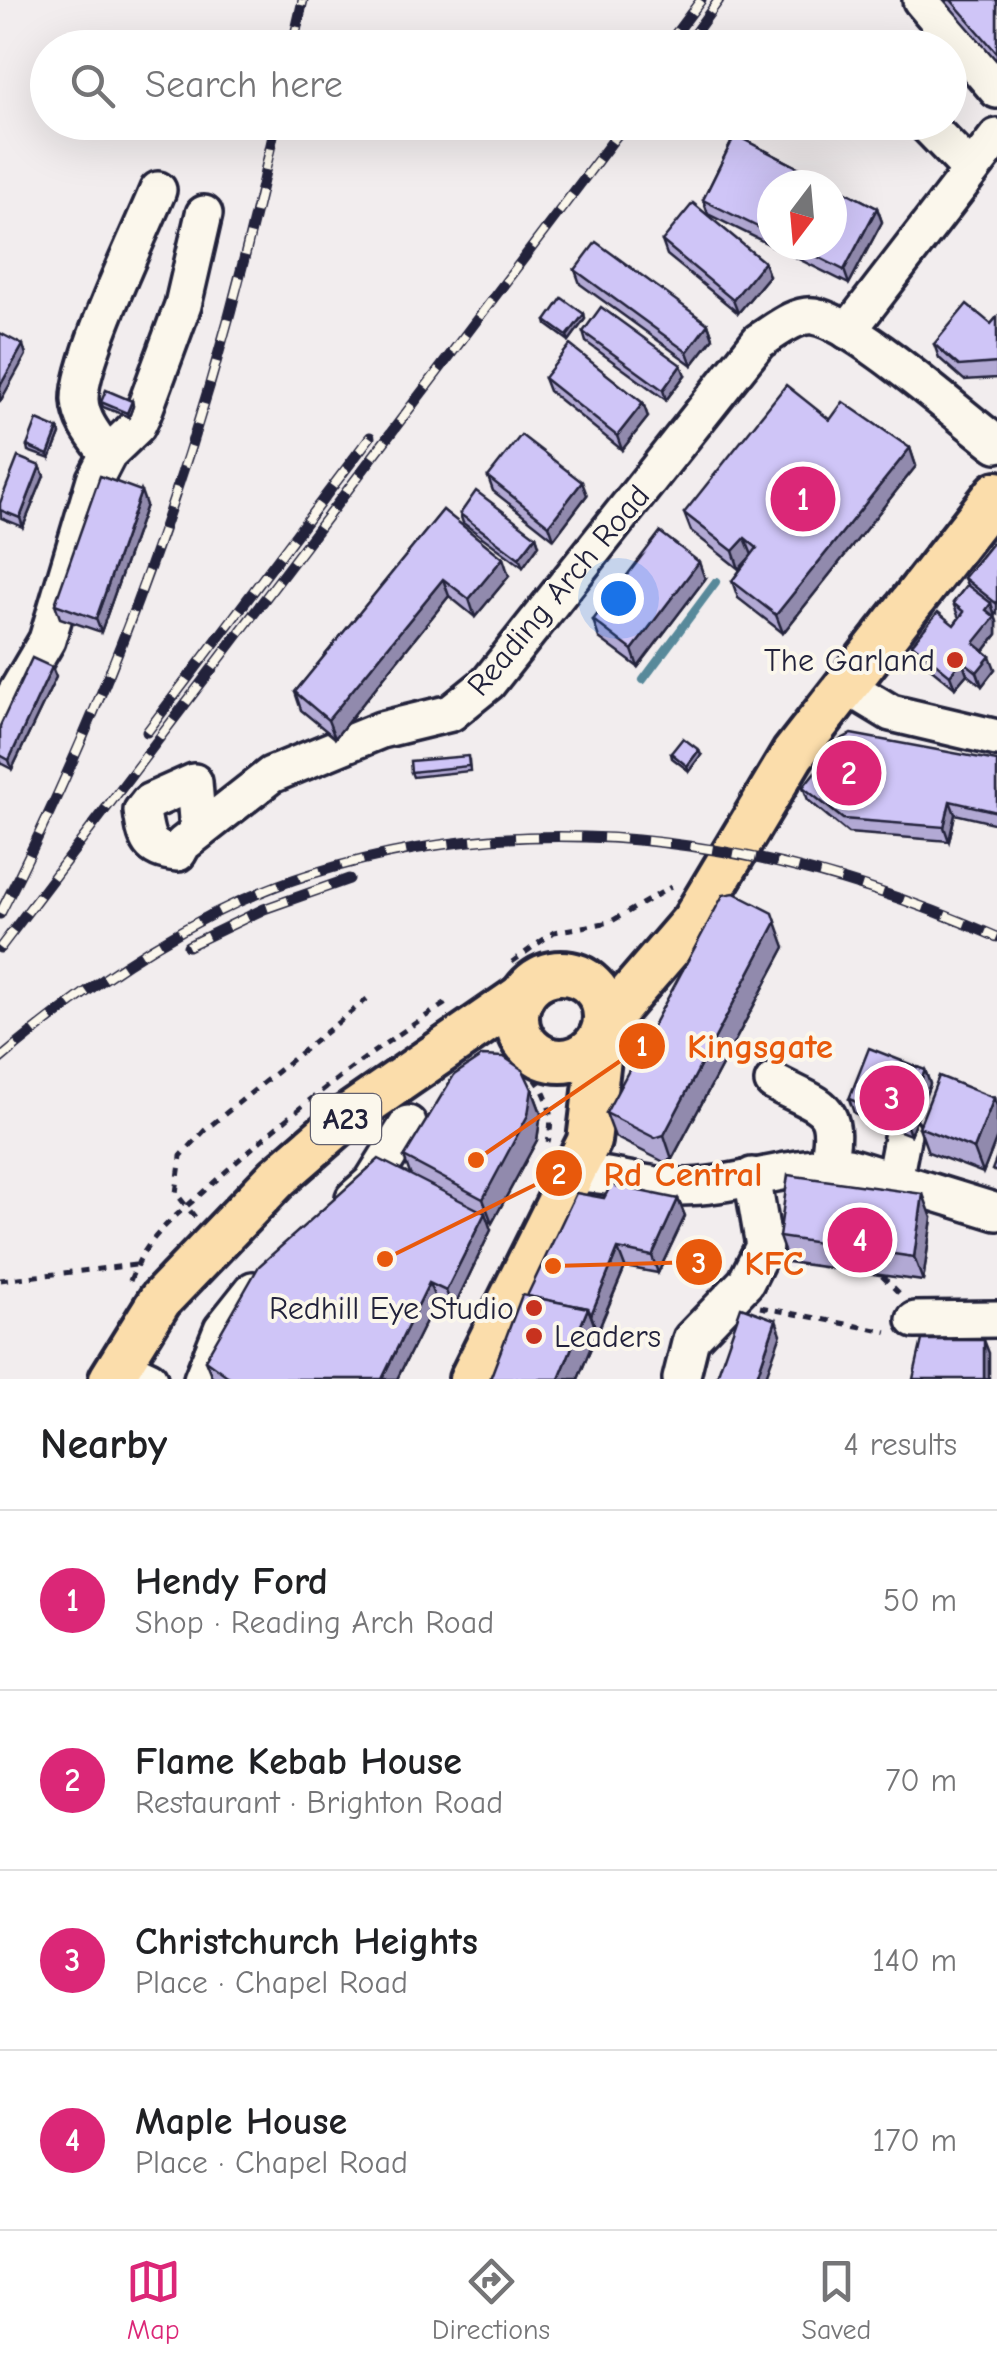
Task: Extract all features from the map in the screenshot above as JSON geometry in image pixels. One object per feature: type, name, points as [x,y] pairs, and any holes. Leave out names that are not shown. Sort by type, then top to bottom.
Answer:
[{"type":"main road","name":"A23","points":[[603,1029],[693,920],[762,801],[843,684],[997,493]]},
{"type":"main road","name":"A23","points":[[126,1374],[160,1300],[278,1178],[348,1116],[421,1070],[528,978],[622,962],[656,948],[693,920]]},
{"type":"main road","points":[[470,1379],[577,1166],[589,1141],[598,1100],[604,1008],[591,985],[579,978],[528,978],[516,1021],[531,1061],[572,1083],[577,1166]]},
{"type":"main road","points":[[531,1061],[584,1055],[603,1029]]},
{"type":"main road","name":"A23","points":[[421,1070],[531,1061]]},
{"type":"street","points":[[921,0],[946,30]]},
{"type":"street","points":[[967,54],[997,90]]},
{"type":"street","points":[[848,331],[997,136]]},
{"type":"street","points":[[942,140],[971,170]]},
{"type":"street","points":[[108,454],[88,428],[80,399],[92,352],[158,190]]},
{"type":"street","points":[[0,720],[47,640],[96,479],[108,454],[137,426],[144,411],[183,305],[204,214]]},
{"type":"street","name":"Reading Arch Road","points":[[207,827],[270,775],[381,730],[450,712],[488,683],[759,341],[811,315],[848,331],[997,444]]},
{"type":"street","points":[[843,684],[900,716],[997,738]]},
{"type":"street","points":[[773,1082],[827,1112],[836,1127],[828,1165]]},
{"type":"street","points":[[329,1218],[372,1182],[408,1124]]},
{"type":"street","points":[[894,1180],[903,1133]]},
{"type":"street","points":[[577,1166],[673,1187],[710,1186],[828,1165],[894,1180],[997,1212]]},
{"type":"street","points":[[681,1379],[690,1339],[746,1282],[764,1246],[752,1176]]},
{"type":"street","points":[[202,1379],[222,1329],[280,1260]]},
{"type":"street","points":[[911,1310],[997,1319]]},
{"type":"path","points":[[528,978],[554,932],[610,922],[658,898],[684,876]]},
{"type":"path","points":[[176,1193],[181,1156],[205,1130],[367,999]]},
{"type":"path","points":[[0,1280],[136,1265]]},
{"type":"path","points":[[728,1300],[901,1335],[911,1310],[882,1276]]},
{"type":"building","points":[[951,0],[997,0],[997,53]]},
{"type":"building","points":[[733,140],[745,140],[803,170],[757,170],[757,227],[703,200]]},
{"type":"building","points":[[847,193],[877,208],[844,270],[824,260],[847,260]]},
{"type":"building","points":[[693,203],[764,262],[733,300],[662,241]]},
{"type":"building","points":[[596,242],[708,324],[687,352],[575,270]]},
{"type":"building","points":[[562,298],[584,314],[567,336],[546,321]]},
{"type":"building","points":[[967,304],[991,324],[997,317],[997,363],[959,366],[934,344]]},
{"type":"building","points":[[601,307],[681,365],[663,390],[583,332]]},
{"type":"building","points":[[0,333],[23,345],[0,386]]},
{"type":"building","points":[[570,345],[643,403],[617,436],[544,378]]},
{"type":"building","points":[[786,385],[830,420],[843,402],[910,448],[776,615],[732,581],[757,548],[745,538],[733,551],[684,513]]},
{"type":"building","points":[[106,390],[132,401],[127,413],[101,402]]},
{"type":"building","points":[[37,420],[58,429],[48,455],[27,446]]},
{"type":"building","points":[[521,435],[582,482],[549,525],[488,477]]},
{"type":"building","points":[[18,457],[40,466],[20,518],[0,510]]},
{"type":"building","points":[[100,476],[141,491],[96,619],[55,604]]},
{"type":"building","points":[[476,491],[536,536],[519,558],[460,514]]},
{"type":"building","points":[[443,510],[503,558],[469,599],[443,579],[328,720],[295,692]]},
{"type":"building","points":[[660,532],[699,562],[632,650],[593,620]]},
{"type":"building","points":[[997,537],[997,604],[964,578]]},
{"type":"building","points":[[967,585],[991,603],[986,610],[995,617],[974,643],[990,656],[977,672],[962,660],[950,675],[912,644],[938,612],[954,625],[964,612],[953,603]]},
{"type":"building","points":[[32,658],[52,667],[9,760],[0,755],[0,726]]},
{"type":"building","points":[[851,734],[997,761],[997,812],[950,801],[944,827],[843,819],[803,787],[840,740]]},
{"type":"building","points":[[683,738],[699,750],[687,766],[671,753]]},
{"type":"building","points":[[468,756],[469,766],[411,772],[410,761]]},
{"type":"building","points":[[734,893],[773,913],[776,922],[664,1135],[655,1138],[606,1113],[723,895]]},
{"type":"building","points":[[869,1048],[925,1070],[905,1121],[849,1099]]},
{"type":"building","points":[[482,1056],[504,1057],[523,1070],[532,1089],[528,1115],[483,1199],[404,1157],[454,1075]]},
{"type":"building","points":[[939,1076],[994,1098],[974,1149],[919,1127]]},
{"type":"building","points":[[379,1159],[485,1213],[446,1291],[429,1283],[382,1379],[234,1379],[205,1360],[259,1266]]},
{"type":"building","points":[[788,1175],[923,1194],[914,1257],[779,1237]]},
{"type":"building","points":[[611,1185],[678,1199],[652,1256],[618,1249],[591,1315],[588,1308],[527,1296],[576,1193],[604,1198]]},
{"type":"building","points":[[522,1295],[588,1308],[559,1379],[490,1379]]},
{"type":"building","points":[[741,1307],[776,1320],[756,1379],[716,1379]]},
{"type":"building","points":[[922,1340],[984,1340],[984,1379],[913,1379]]},
{"type":"waterway","points":[[643,680],[716,582]]},
{"type":"railway","points":[[296,30],[303,0]]},
{"type":"railway","points":[[678,30],[701,0]]},
{"type":"railway","points":[[697,30],[719,0]]},
{"type":"railway","points":[[0,914],[89,724],[164,527],[226,326],[272,140]]},
{"type":"railway","points":[[0,948],[613,140]]},
{"type":"railway","points":[[147,732],[370,437]]},
{"type":"railway","points":[[0,1059],[108,977],[227,907],[311,874],[398,852],[486,840],[573,837],[659,842],[745,856],[830,876],[997,937]]},
{"type":"railway","points":[[188,946],[264,909],[349,879]]},
{"type":"place","name":"Hendy Ford","points":[[803,499]]},
{"type":"place","name":"The Garland","points":[[955,660]]},
{"type":"place","name":"Flame Kebab House","points":[[849,773]]},
{"type":"place","name":"Christchurch Heights","points":[[892,1098]]},
{"type":"place","name":"Kingsgate","points":[[476,1160]]},
{"type":"place","name":"Maple House","points":[[860,1240]]},
{"type":"place","name":"Rd Central","points":[[385,1259]]},
{"type":"place","name":"KFC","points":[[553,1266]]},
{"type":"place","name":"Redhill Eye Studio","points":[[534,1308]]},
{"type":"place","name":"Leaders","points":[[534,1336]]}]
